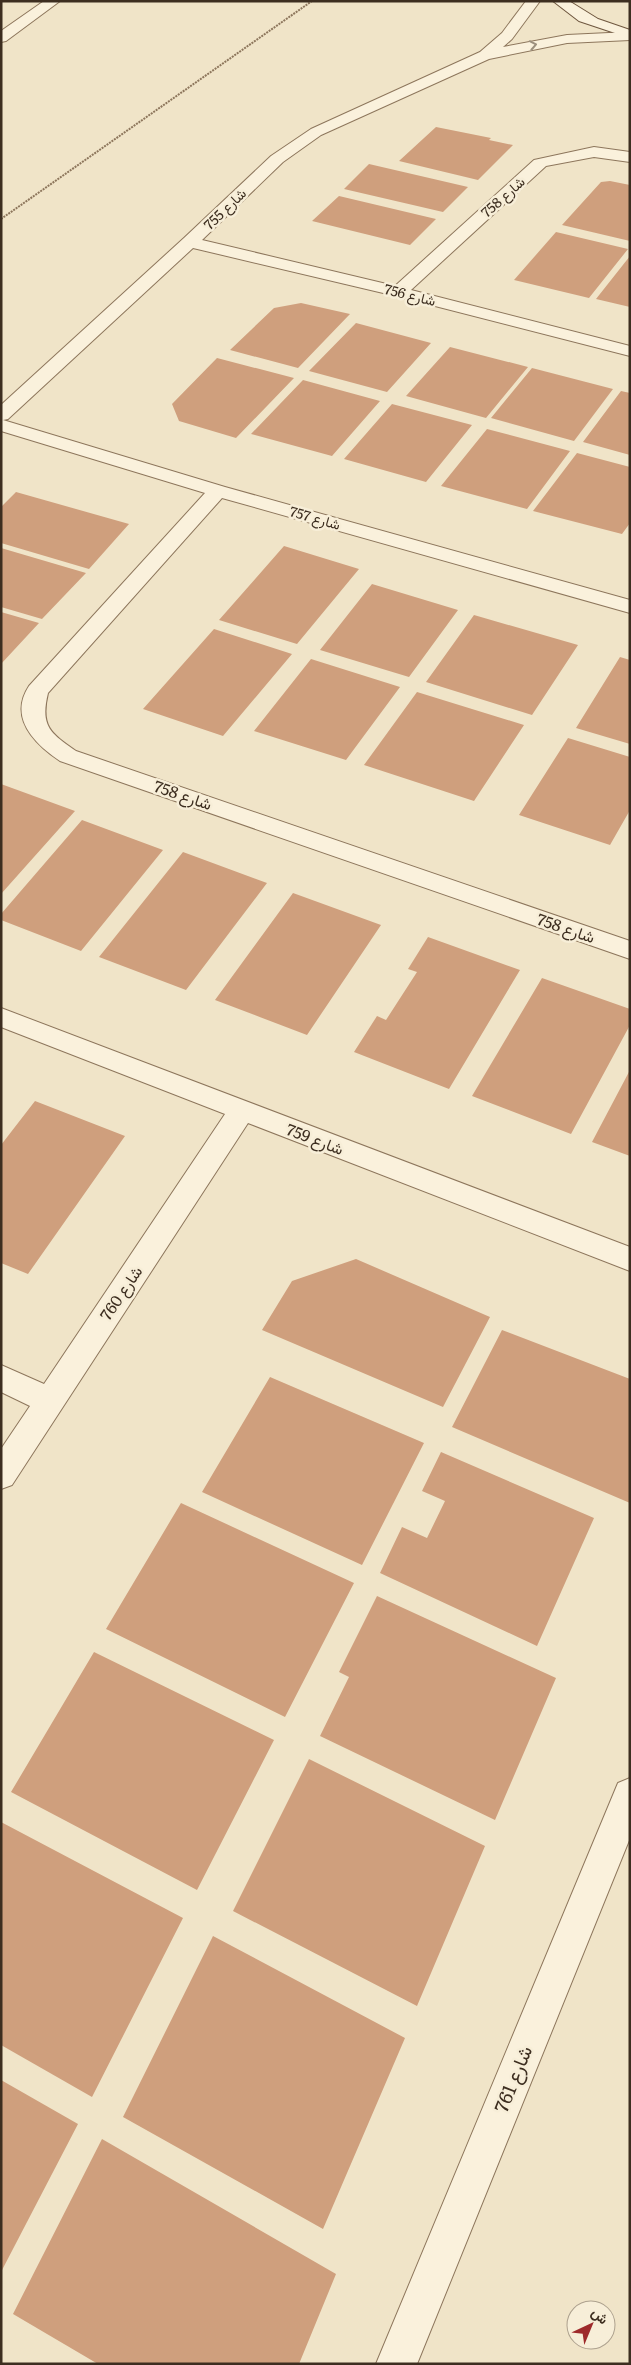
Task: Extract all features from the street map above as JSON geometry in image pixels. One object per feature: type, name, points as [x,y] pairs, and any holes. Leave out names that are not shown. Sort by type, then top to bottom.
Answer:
[{"type":"street","points":[[1,38],[53,1]]},
{"type":"street","name":"شارع 755","points":[[485,56],[507,36],[533,1]]},
{"type":"street","points":[[560,1],[571,12],[600,26],[630,35]]},
{"type":"street","name":"شارع 755","points":[[1,414],[190,242],[277,159],[316,132],[485,56],[568,39],[630,35]]},
{"type":"street","name":"شارع 758","points":[[399,292],[540,164],[573,155],[594,152],[630,157]]},
{"type":"street","name":"شارع 756","points":[[190,242],[399,292],[630,351]]},
{"type":"street","name":"شارع 757","points":[[1,425],[218,491],[630,607]]},
{"type":"street","name":"شارع 758","points":[[218,491],[37,691],[32,708],[33,723],[45,741],[68,756],[630,950]]},
{"type":"street","name":"شارع 759","points":[[1,1017],[630,1259]]},
{"type":"street","name":"شارع 760","points":[[1,1475],[242,1111]]},
{"type":"street","points":[[1,1378],[49,1401]]},
{"type":"street","name":"شارع 761","points":[[396,2364],[630,1795]]},
{"type":"path","points":[[1,219],[312,1]]},
{"type":"building","points":[[436,127],[491,138],[489,140],[513,145],[478,180],[399,161]]},
{"type":"building","points":[[369,164],[468,187],[443,212],[344,189]]},
{"type":"building","points":[[610,181],[630,185],[630,241],[562,225],[601,182]]},
{"type":"building","points":[[339,196],[436,219],[410,245],[312,221]]},
{"type":"building","points":[[556,232],[628,249],[589,298],[514,280]]},
{"type":"building","points":[[630,256],[630,307],[596,299]]},
{"type":"building","points":[[301,303],[350,314],[298,368],[230,350],[274,308]]},
{"type":"building","points":[[356,323],[431,343],[387,392],[309,371]]},
{"type":"building","points":[[450,347],[528,367],[486,418],[406,396]]},
{"type":"building","points":[[217,358],[294,378],[236,438],[179,421],[172,404]]},
{"type":"building","points":[[532,368],[613,389],[574,441],[491,418]]},
{"type":"building","points":[[303,380],[380,401],[332,456],[251,434]]},
{"type":"building","points":[[621,391],[630,393],[630,455],[583,442]]},
{"type":"building","points":[[392,404],[472,425],[426,482],[344,459]]},
{"type":"building","points":[[487,429],[570,451],[527,509],[441,486]]},
{"type":"building","points":[[577,453],[630,467],[630,523],[622,534],[533,511]]},
{"type":"building","points":[[16,492],[129,524],[89,569],[1,543],[1,507]]},
{"type":"building","points":[[284,546],[359,569],[297,644],[219,620]]},
{"type":"building","points":[[1,548],[86,573],[42,619],[1,607]]},
{"type":"building","points":[[372,584],[458,610],[409,677],[320,650]]},
{"type":"building","points":[[1,612],[39,623],[1,664]]},
{"type":"building","points":[[474,615],[578,645],[532,715],[426,682]]},
{"type":"building","points":[[214,629],[292,654],[223,736],[143,709]]},
{"type":"building","points":[[620,657],[630,660],[630,744],[576,728]]},
{"type":"building","points":[[311,659],[400,687],[346,760],[254,731]]},
{"type":"building","points":[[417,692],[524,725],[474,801],[364,765]]},
{"type":"building","points":[[568,738],[630,757],[630,810],[610,845],[519,815]]},
{"type":"building","points":[[1,784],[75,811],[1,894]]},
{"type":"building","points":[[82,820],[163,850],[81,951],[1,920],[1,914]]},
{"type":"building","points":[[183,852],[267,883],[186,990],[99,957]]},
{"type":"building","points":[[293,893],[381,925],[307,1035],[215,1000]]},
{"type":"building","points":[[428,937],[520,970],[449,1089],[354,1052],[377,1016],[386,1020],[417,972],[408,969]]},
{"type":"building","points":[[542,978],[630,1009],[630,1025],[571,1134],[472,1096]]},
{"type":"building","points":[[630,1070],[630,1156],[592,1142]]},
{"type":"building","points":[[35,1101],[125,1136],[28,1274],[1,1263],[1,1145]]},
{"type":"building","points":[[356,1259],[490,1317],[443,1407],[262,1330],[292,1281]]},
{"type":"building","points":[[502,1330],[630,1379],[630,1503],[452,1427]]},
{"type":"building","points":[[270,1377],[424,1443],[362,1565],[202,1492]]},
{"type":"building","points":[[441,1452],[594,1518],[537,1646],[380,1573],[402,1527],[427,1538],[445,1501],[422,1491]]},
{"type":"building","points":[[181,1503],[354,1583],[285,1717],[106,1629]]},
{"type":"building","points":[[377,1596],[556,1678],[495,1820],[320,1736],[349,1677],[339,1672]]},
{"type":"building","points":[[94,1652],[274,1740],[197,1890],[11,1792]]},
{"type":"building","points":[[309,1759],[485,1846],[417,2006],[233,1911]]},
{"type":"building","points":[[1,1822],[183,1918],[92,2097],[1,2045]]},
{"type":"building","points":[[213,1936],[405,2038],[323,2229],[123,2117]]},
{"type":"building","points":[[1,2080],[78,2124],[1,2272]]},
{"type":"building","points":[[102,2139],[336,2274],[299,2364],[98,2364],[13,2314]]}]
